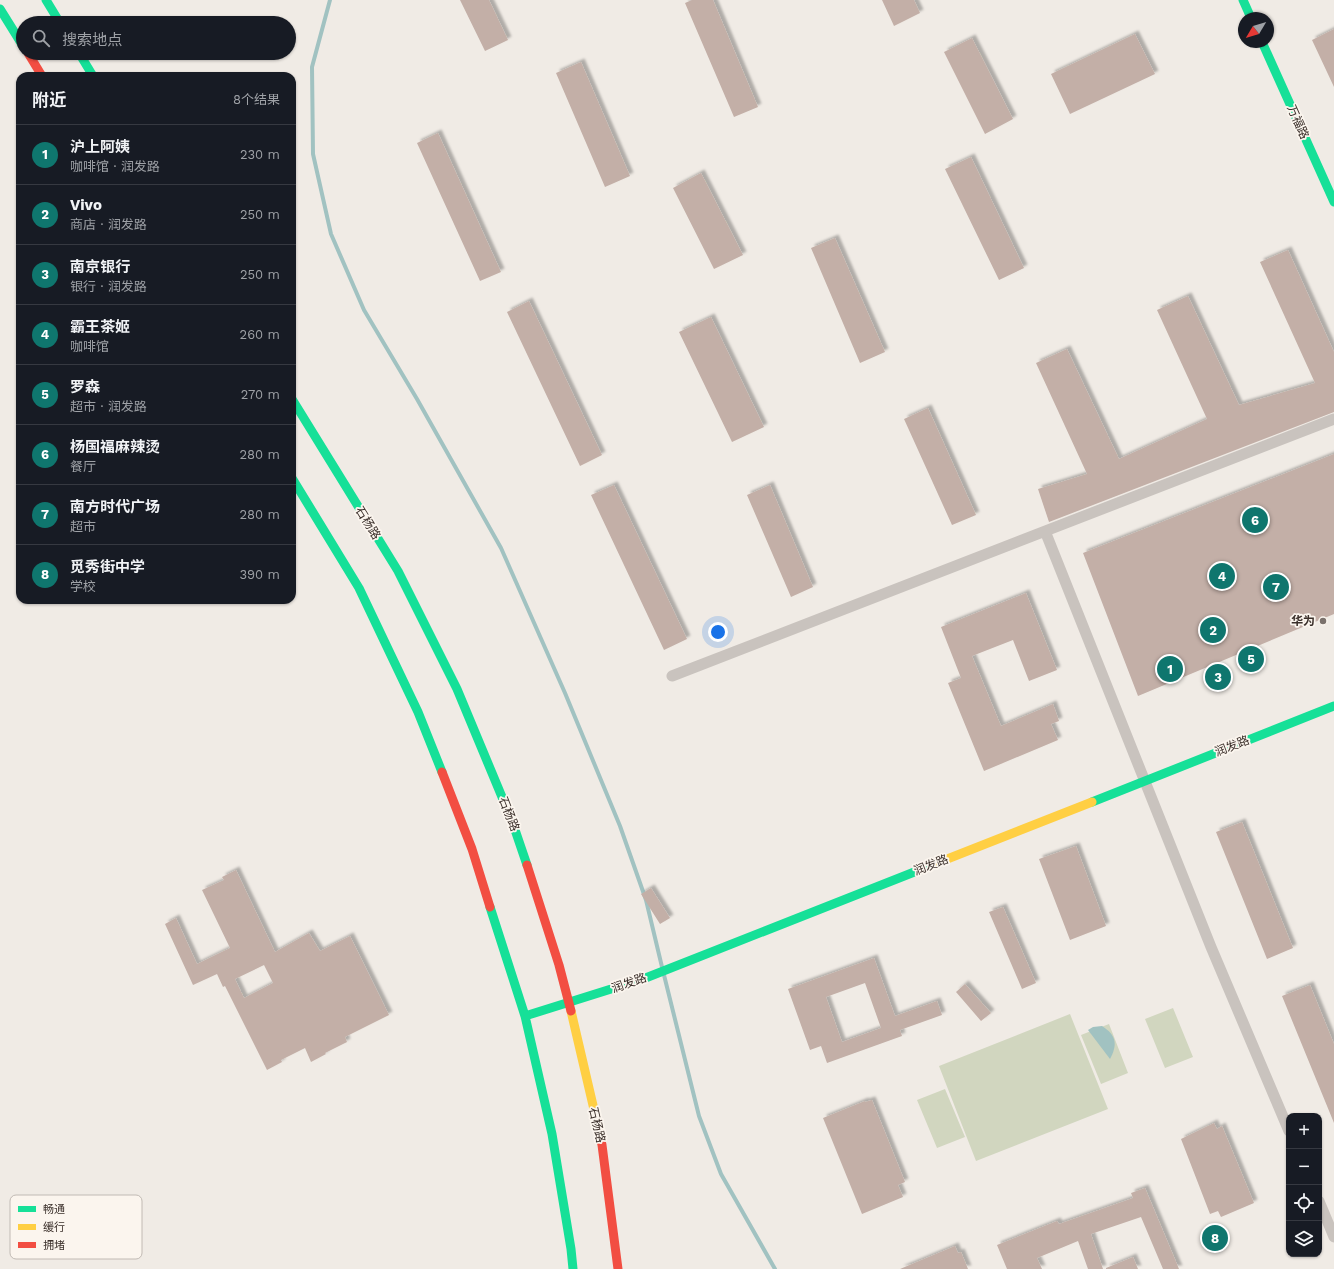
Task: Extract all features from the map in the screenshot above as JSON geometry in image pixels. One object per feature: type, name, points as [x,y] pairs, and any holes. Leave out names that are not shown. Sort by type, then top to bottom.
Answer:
[{"type":"main road","points":[[46,0],[56,16]]},
{"type":"main road","points":[[1242,0],[1248,12]]},
{"type":"main road","points":[[0,9],[16,35]]},
{"type":"main road","name":"万福路","points":[[1265,48],[1334,202]]},
{"type":"main road","points":[[32,60],[40,72]]},
{"type":"main road","points":[[83,60],[91,72]]},
{"type":"main road","name":"石杨路","points":[[296,405],[398,571],[457,689],[512,821],[559,965],[569,1003],[602,1145],[618,1269]]},
{"type":"main road","points":[[296,485],[359,588],[418,712],[472,849],[524,1016],[552,1134],[573,1269]]},
{"type":"main road","name":"润发路","points":[[524,1016],[569,1003],[643,978],[1334,706]]},
{"type":"street","points":[[672,676],[1334,419]]},
{"type":"street","points":[[1045,531],[1211,947],[1286,1124]]},
{"type":"street","points":[[1322,1208],[1334,1237]]},
{"type":"green space","points":[[1173,1008],[1193,1057],[1165,1068],[1145,1019]]},
{"type":"green space","points":[[1070,1014],[1108,1109],[976,1161],[939,1066]]},
{"type":"green space","points":[[1109,1024],[1128,1073],[1101,1084],[1081,1035]]},
{"type":"green space","points":[[945,1089],[965,1137],[937,1148],[917,1100]]},
{"type":"water","points":[[1102,1026],[1113,1036],[1115,1044],[1113,1054],[1110,1059],[1088,1030],[1093,1027]]},
{"type":"building","points":[[460,0],[489,0],[508,40],[485,51]]},
{"type":"building","points":[[692,0],[713,0],[758,107],[734,117],[685,3]]},
{"type":"building","points":[[882,0],[914,0],[920,13],[894,26]]},
{"type":"building","points":[[1334,29],[1334,87],[1312,40]]},
{"type":"building","points":[[1135,34],[1155,74],[1070,114],[1051,74]]},
{"type":"building","points":[[972,38],[1013,119],[985,134],[944,52]]},
{"type":"building","points":[[581,62],[630,176],[605,187],[556,73]]},
{"type":"building","points":[[438,133],[501,272],[480,281],[417,143]]},
{"type":"building","points":[[971,157],[1024,268],[999,280],[945,169]]},
{"type":"building","points":[[701,173],[743,255],[714,269],[673,188]]},
{"type":"building","points":[[835,238],[885,352],[860,363],[811,248]]},
{"type":"building","points":[[1288,250],[1334,352],[1334,412],[1049,522],[1038,489],[1087,474],[1036,363],[1067,349],[1119,459],[1207,419],[1157,310],[1188,296],[1239,405],[1315,383],[1260,262]]},
{"type":"building","points":[[529,301],[602,455],[580,466],[507,312]]},
{"type":"building","points":[[711,317],[764,427],[732,442],[679,332]]},
{"type":"building","points":[[928,408],[976,515],[952,525],[904,419]]},
{"type":"building","points":[[1334,454],[1334,614],[1138,696],[1083,553]]},
{"type":"building","points":[[614,485],[687,639],[664,650],[591,495]]},
{"type":"building","points":[[770,485],[813,587],[791,597],[747,495]]},
{"type":"building","points":[[1026,593],[1057,670],[1029,681],[1013,640],[972,656],[1001,726],[1053,704],[1059,721],[1051,724],[1058,740],[984,771],[948,683],[961,678],[941,627]]},
{"type":"building","points":[[1242,822],[1293,948],[1267,959],[1216,832]]},
{"type":"building","points":[[1076,846],[1106,926],[1070,940],[1039,859]]},
{"type":"building","points":[[236,870],[275,952],[309,933],[320,951],[350,936],[389,1015],[345,1037],[347,1042],[311,1062],[305,1048],[281,1060],[282,1062],[267,1070],[225,986],[223,987],[217,974],[193,985],[165,924],[176,918],[197,964],[230,948],[202,890],[224,880],[222,877]],"holes":[[[264,965],[273,983],[244,998],[235,979]]]},
{"type":"building","points":[[651,888],[670,918],[660,924],[641,894]]},
{"type":"building","points":[[1003,907],[1036,983],[1022,989],[989,912]]},
{"type":"building","points":[[874,958],[895,1016],[937,1001],[942,1015],[900,1030],[902,1036],[827,1063],[821,1046],[810,1050],[788,989]],"holes":[[[865,983],[881,1028],[842,1042],[826,997]]]},
{"type":"building","points":[[965,984],[991,1013],[981,1021],[956,992]]},
{"type":"building","points":[[1310,985],[1334,1044],[1334,1123],[1282,996]]},
{"type":"building","points":[[872,1100],[905,1182],[898,1185],[903,1197],[862,1214],[823,1118],[865,1101]]},
{"type":"building","points":[[1214,1123],[1217,1129],[1222,1126],[1254,1203],[1221,1217],[1218,1211],[1210,1214],[1181,1139]]},
{"type":"building","points":[[1145,1188],[1179,1269],[1163,1269],[1141,1217],[1091,1234],[1103,1269],[1088,1269],[1078,1241],[1037,1258],[1042,1269],[1007,1269],[997,1245],[1057,1221],[1059,1224],[1133,1198],[1131,1193]]},
{"type":"building","points":[[955,1246],[958,1253],[961,1252],[968,1269],[900,1269]]},
{"type":"building","points":[[1133,1257],[1138,1269],[1106,1269],[1106,1268]]},
{"type":"waterway","points":[[330,0],[312,67],[313,154],[331,234],[364,310],[417,399],[501,548],[565,693],[620,826],[646,900],[662,967]]},
{"type":"waterway","points":[[664,975],[699,1116],[721,1174],[775,1269]]},
{"type":"traffic: fast","points":[[46,0],[56,16]]},
{"type":"traffic: fast","points":[[1243,0],[1248,12]]},
{"type":"traffic: fast","points":[[0,9],[16,35]]},
{"type":"traffic: fast","points":[[1265,48],[1334,202]]},
{"type":"traffic: fast","points":[[83,60],[91,72]]},
{"type":"traffic: fast","points":[[296,405],[398,571],[457,689],[512,821],[527,865]]},
{"type":"traffic: fast","points":[[296,485],[359,588],[418,712],[442,772]]},
{"type":"traffic: fast","points":[[1092,802],[1334,706]]},
{"type":"traffic: fast","points":[[525,1016],[643,979],[932,865]]},
{"type":"traffic: fast","points":[[490,907],[525,1016],[552,1134],[573,1269]]},
{"type":"traffic: slow","points":[[932,865],[1092,802]]},
{"type":"traffic: slow","points":[[571,1011],[599,1131]]},
{"type":"traffic: jam","points":[[32,60],[40,72]]},
{"type":"traffic: jam","points":[[442,772],[472,849],[490,907]]},
{"type":"traffic: jam","points":[[527,865],[559,965],[571,1011]]},
{"type":"traffic: jam","points":[[599,1131],[618,1269]]},
{"type":"place","name":"杨国福麻辣烫","points":[[1255,520]]},
{"type":"place","name":"霸王茶姬","points":[[1222,576]]},
{"type":"place","name":"南方时代广场","points":[[1276,587]]},
{"type":"place","name":"华为","points":[[1323,621]]},
{"type":"place","name":"Vivo","points":[[1213,630]]},
{"type":"place","name":"罗森","points":[[1251,659]]},
{"type":"place","name":"沪上阿姨","points":[[1170,669]]},
{"type":"place","name":"南京银行","points":[[1218,677]]},
{"type":"place","name":"觅秀街中学","points":[[1215,1238]]}]
